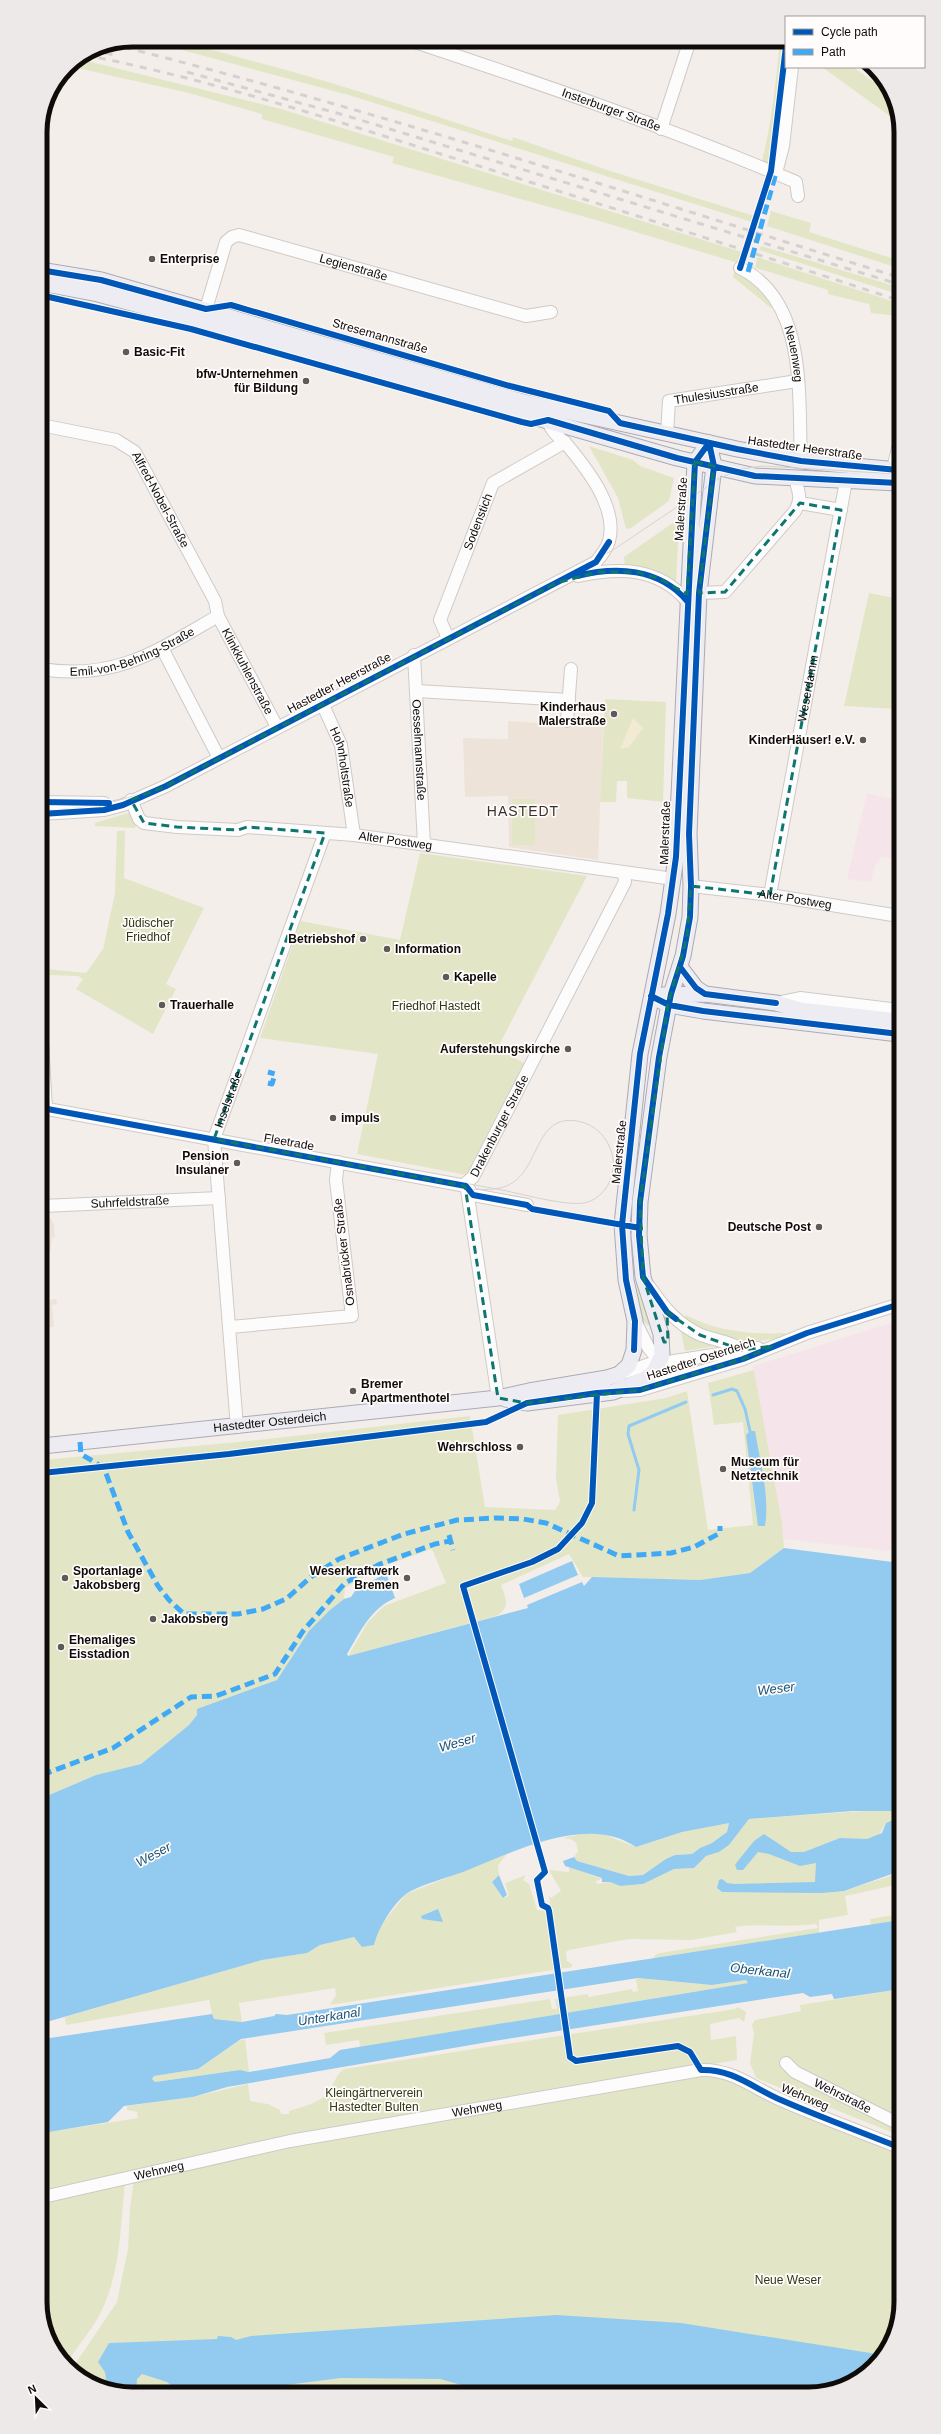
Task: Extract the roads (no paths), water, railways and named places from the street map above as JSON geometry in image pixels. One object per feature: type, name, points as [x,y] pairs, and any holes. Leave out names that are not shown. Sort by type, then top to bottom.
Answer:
[{"type":"main road","name":"Stresemannstraße","points":[[47,271],[101,280],[520,400],[709,443]]},
{"type":"main road","points":[[47,284],[98,294],[695,462],[755,476],[795,480],[846,481],[894,474]]},
{"type":"main road","name":"Hastedter Heerstraße","points":[[709,443],[801,461],[894,474]]},
{"type":"main road","name":"Malerstraße","points":[[613,1392],[645,1379],[654,1372],[659,1361],[662,1343],[659,1328],[643,1277],[639,1241],[640,1202],[659,1057],[670,999],[687,938],[691,886],[689,834],[695,462],[709,443]]},
{"type":"main road","name":"Malerstraße","points":[[620,1374],[629,1365],[634,1350],[638,1325],[626,1280],[622,1225],[640,1054],[674,879],[693,597],[714,466],[709,443]]},
{"type":"main road","points":[[680,967],[696,988],[705,994]]},
{"type":"main road","points":[[670,999],[705,994],[776,1003],[800,1010],[894,1020]]},
{"type":"main road","points":[[651,996],[670,999],[703,1011],[894,1033]]},
{"type":"main road","name":"Hastedter Osterdeich","points":[[47,1446],[237,1427],[498,1398],[529,1391],[606,1378],[620,1374]]},
{"type":"main road","name":"Hastedter Osterdeich","points":[[498,1398],[527,1403],[613,1392]]},
{"type":"street","name":"Insterburger Straße","points":[[429,47],[661,129],[776,173],[796,182],[798,196]]},
{"type":"street","points":[[661,129],[688,47]]},
{"type":"street","points":[[776,173],[783,146],[792,68]]},
{"type":"street","name":"Legienstraße","points":[[206,309],[226,242],[232,237],[239,235],[526,316],[551,312]]},
{"type":"street","name":"Neuenweg","points":[[740,268],[748,272],[779,303],[795,346],[801,461]]},
{"type":"street","name":"Thulesiusstraße","points":[[667,434],[669,401],[797,381]]},
{"type":"street","points":[[548,420],[550,429],[565,442]]},
{"type":"street","name":"Alfred-Nobel-Straße","points":[[47,426],[116,440],[135,452],[215,601],[218,616]]},
{"type":"street","name":"Hastedter Heerstraße","points":[[47,814],[104,810],[123,805],[131,800],[166,786],[414,655],[596,562],[609,542],[611,530],[609,517],[599,490],[588,470],[565,442]]},
{"type":"street","name":"Sodenstich","points":[[448,638],[440,620],[493,483],[565,442]]},
{"type":"street","points":[[693,597],[725,592],[795,511],[800,503],[800,494],[795,480]]},
{"type":"street","name":"Weserdamm","points":[[770,895],[846,481]]},
{"type":"street","points":[[800,503],[841,510]]},
{"type":"street","name":"Hastedter Heerstraße","points":[[556,583],[598,572],[637,572],[660,579],[693,597]]},
{"type":"street","name":"Emil-von-Behring-Straße","points":[[47,669],[77,673],[98,671],[121,666],[162,648],[218,616]]},
{"type":"street","name":"Klinkkuhlenstraße","points":[[218,616],[277,727]]},
{"type":"street","points":[[162,648],[219,758]]},
{"type":"street","name":"Oesselmannstraße","points":[[414,655],[424,844]]},
{"type":"street","points":[[567,721],[571,669]]},
{"type":"street","points":[[417,691],[569,700]]},
{"type":"street","name":"Hohnholtstraße","points":[[322,703],[342,745],[354,835]]},
{"type":"street","name":"Hastedter Heerstraße","points":[[47,802],[98,804],[131,800]]},
{"type":"street","name":"Alter Postweg","points":[[131,800],[139,819],[144,823],[176,827],[238,830],[247,827],[354,835],[674,879]]},
{"type":"street","name":"Inselstraße","points":[[237,1427],[214,1139],[324,833]]},
{"type":"street","name":"Drakenburger Straße","points":[[498,1398],[466,1186],[473,1177],[625,882],[624,873]]},
{"type":"street","name":"Alter Postweg","points":[[691,886],[770,895],[894,915]]},
{"type":"street","points":[[776,1003],[800,998],[894,1009]]},
{"type":"street","name":"Fleetrade","points":[[47,1109],[466,1186],[474,1195],[527,1205]]},
{"type":"street","name":"Osnabrücker Straße","points":[[230,1327],[352,1316],[336,1180],[338,1162]]},
{"type":"street","name":"Suhrfeldstraße","points":[[47,1206],[219,1198]]},
{"type":"street","name":"Malerstraße","points":[[643,1277],[668,1312],[700,1335],[740,1347],[742,1350]]},
{"type":"street","name":"Hastedter Osterdeich","points":[[613,1392],[640,1390],[743,1359],[773,1346],[894,1306]]},
{"type":"street","points":[[638,1325],[650,1331],[659,1328],[666,1322],[668,1312]]},
{"type":"street","name":"Malerstraße","points":[[638,1325],[647,1346],[659,1361],[686,1376]]},
{"type":"street","name":"Hastedter Osterdeich","points":[[620,1374],[659,1361],[668,1362],[773,1346]]},
{"type":"street","name":"Wehrstraße","points":[[786,2063],[795,2072],[894,2122]]},
{"type":"street","name":"Wehrweg","points":[[47,2196],[290,2141],[701,2070],[716,2069],[730,2073],[780,2099],[894,2145]]},
{"type":"water","points":[[750,1431],[755,1431],[764,1479],[766,1503],[765,1526],[758,1526],[746,1435]]},
{"type":"water","name":"Weser","points":[[784,1548],[894,1562],[894,1811],[853,1811],[749,1819],[729,1845],[719,1852],[706,1856],[694,1868],[674,1869],[643,1884],[620,1886],[610,1882],[602,1882],[602,1878],[565,1866],[563,1861],[574,1857],[577,1861],[629,1876],[643,1875],[666,1859],[675,1855],[692,1854],[700,1848],[712,1843],[727,1832],[729,1823],[682,1832],[636,1847],[616,1838],[595,1834],[572,1835],[549,1840],[504,1855],[463,1872],[425,1885],[406,1894],[396,1904],[382,1925],[374,1945],[362,1947],[354,1937],[320,1945],[307,1953],[262,1960],[47,2022],[47,1796],[96,1775],[141,1764],[189,1725],[197,1715],[197,1709],[277,1680],[309,1631],[330,1610],[344,1599],[351,1597],[355,1591],[386,1573],[395,1598],[379,1608],[373,1614],[357,1637],[347,1654],[348,1656],[528,1608],[527,1605],[582,1582],[584,1586],[592,1577],[700,1580],[750,1573]]},
{"type":"water","points":[[572,1561],[578,1575],[524,1598],[519,1584]]},
{"type":"water","points":[[894,1820],[894,1873],[844,1891],[822,1893],[722,1892],[717,1888],[719,1880],[722,1879],[727,1883],[734,1884],[815,1882],[816,1863],[800,1866],[769,1854],[758,1852],[743,1870],[737,1870],[735,1865],[737,1862],[754,1841],[764,1834],[791,1852],[804,1852],[840,1838],[867,1839],[882,1833],[886,1823]]},
{"type":"water","points":[[499,1875],[507,1895],[503,1898],[492,1882]]},
{"type":"water","points":[[438,1909],[443,1922],[422,1919],[421,1916]]},
{"type":"water","points":[[894,1921],[894,1990],[834,1999],[832,1994],[810,1997],[803,1993],[494,2041],[227,2087],[193,2097],[124,2106],[108,2122],[47,2132],[47,2038],[212,2014],[214,2019],[242,2022],[274,2016],[276,2014],[287,2015]],"holes":[[[638,1978],[712,1985],[746,1980],[748,1983],[340,2050],[330,2058],[249,2072],[240,2070],[155,2082],[152,2079],[154,2076],[198,2069],[241,2039]]]},
{"type":"water","points":[[557,2315],[681,2323],[876,2354],[856,2373],[837,2383],[809,2387],[467,2387],[440,2379],[341,2378],[269,2387],[173,2387],[167,2382],[142,2374],[137,2379],[136,2387],[126,2387],[107,2383],[105,2372],[98,2362],[109,2343],[217,2339],[218,2336],[231,2337],[236,2340],[251,2336]]},
{"type":"waterway","points":[[713,1395],[732,1389],[737,1391],[745,1409],[750,1431]]},
{"type":"waterway","points":[[634,1510],[639,1470],[628,1434],[629,1426],[686,1402]]},
{"type":"tram line","points":[[47,810],[89,807],[104,804],[134,796],[164,784],[613,550],[720,478],[741,469],[762,466],[894,474]]},
{"type":"tram line","points":[[47,1107],[495,1189]]},
{"type":"tram line","points":[[47,1111],[466,1189],[495,1189]]},
{"type":"tram line","points":[[569,1120],[589,1125],[603,1136],[612,1152],[613,1170],[611,1179],[602,1193],[588,1202],[565,1203],[495,1189],[510,1185],[524,1172],[542,1139],[549,1129],[557,1123],[569,1120]]},
{"type":"railway","points":[[124,47],[408,125],[894,276]]},
{"type":"railway","points":[[102,52],[115,55]]},
{"type":"railway","points":[[93,57],[222,87],[267,100],[616,209],[894,299]]},
{"type":"railway","points":[[187,72],[344,115],[894,283]]},
{"type":"place","name":"Enterprise","points":[[152,259]]},
{"type":"place","name":"Basic-Fit","points":[[126,352]]},
{"type":"place","name":"bfw-Unternehmen für Bildung","points":[[306,381]]},
{"type":"place","name":"Kinderhaus Malerstraße","points":[[614,714]]},
{"type":"place","name":"KinderHäuser! e.V.","points":[[863,740]]},
{"type":"place","name":"Betriebshof","points":[[363,939]]},
{"type":"place","name":"Information","points":[[387,949]]},
{"type":"place","name":"Kapelle","points":[[446,977]]},
{"type":"place","name":"Trauerhalle","points":[[162,1005]]},
{"type":"place","name":"Auferstehungskirche","points":[[568,1049]]},
{"type":"place","name":"impuls","points":[[333,1118]]},
{"type":"place","name":"Pension Insulaner","points":[[237,1163]]},
{"type":"place","name":"Deutsche Post","points":[[819,1227]]},
{"type":"place","name":"Bremer Apartmenthotel","points":[[353,1391]]},
{"type":"place","name":"Wehrschloss","points":[[520,1447]]},
{"type":"place","name":"Museum für Netztechnik","points":[[723,1469]]},
{"type":"place","name":"Sportanlage Jakobsberg","points":[[65,1578]]},
{"type":"place","name":"Weserkraftwerk Bremen","points":[[407,1578]]},
{"type":"place","name":"Jakobsberg","points":[[153,1619]]},
{"type":"place","name":"Ehemaliges Eisstadion","points":[[61,1647]]},
{"type":"district","name":"HASTEDT","points":[[523,811]]},
{"type":"park label","name":"Jüdischer Friedhof","points":[[148,930]]},
{"type":"park label","name":"Friedhof Hastedt","points":[[436,1006]]},
{"type":"park label","name":"Kleingärtnerverein Hastedter Bulten","points":[[374,2100]]},
{"type":"park label","name":"Neue Weser","points":[[788,2280]]},
{"type":"water label","name":"Oberkanal","points":[[760,1970]]},
{"type":"water label","name":"Unterkanal","points":[[329,2016]]}]
